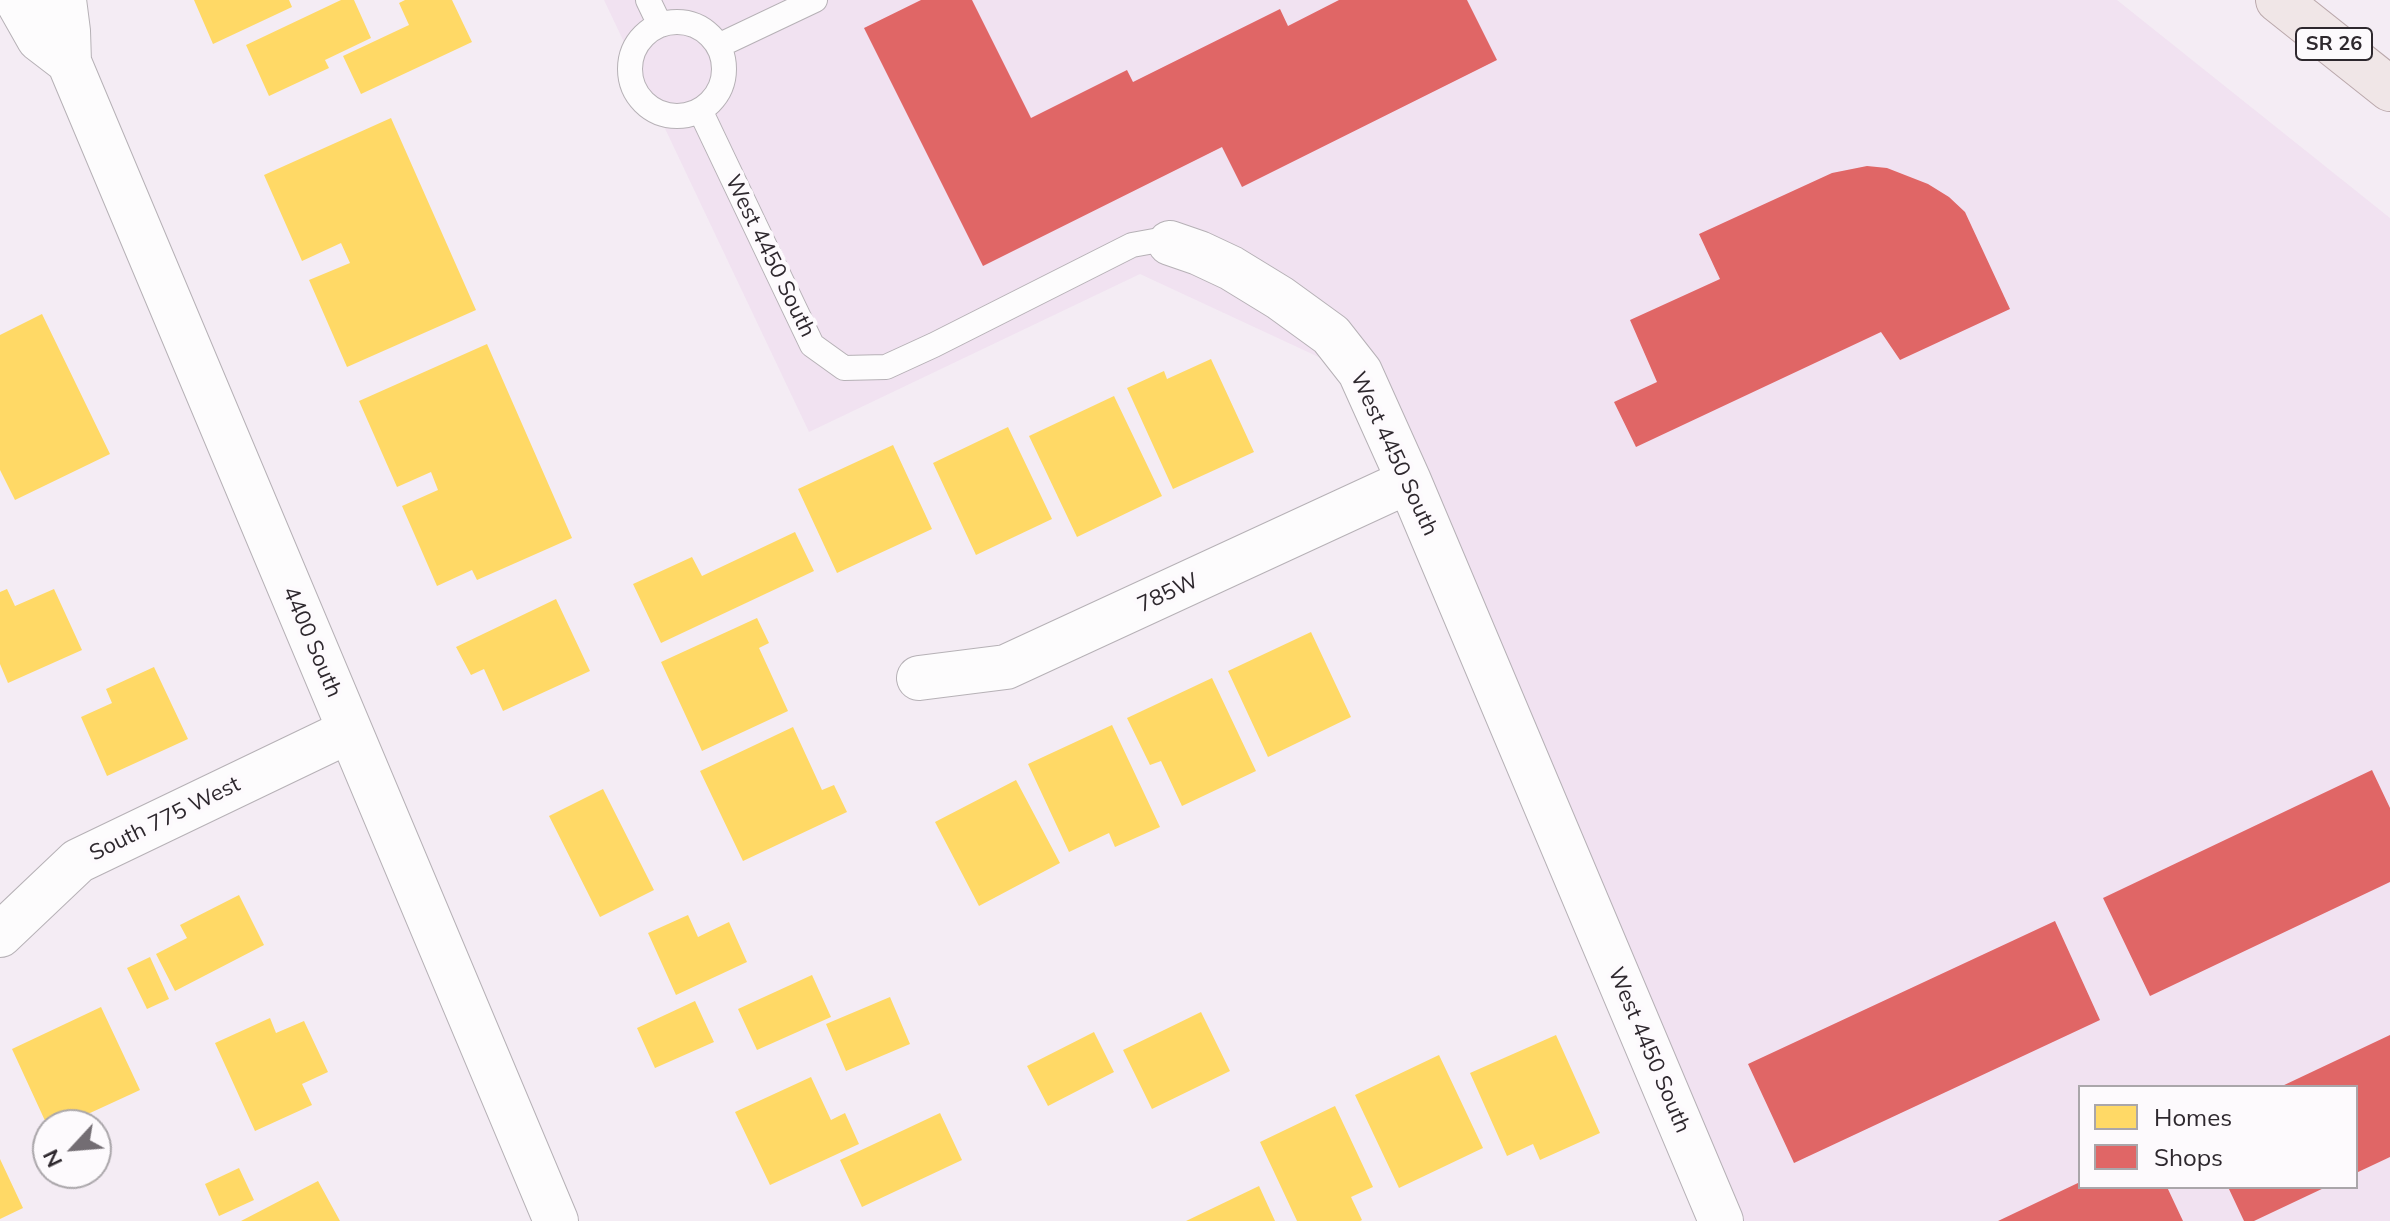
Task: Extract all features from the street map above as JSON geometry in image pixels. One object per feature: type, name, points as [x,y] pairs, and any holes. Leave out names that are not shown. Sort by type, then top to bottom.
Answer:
[{"type":"main road","name":"SR 26","points":[[2278,0],[2390,89]]},
{"type":"street","points":[[17,0],[39,39],[69,62]]},
{"type":"street","points":[[64,0],[69,62]]},
{"type":"street","name":"4400 South","points":[[69,62],[556,1221]]},
{"type":"street","name":"West 4450 South","points":[[1170,243],[1231,268],[1280,298],[1331,335],[1360,372],[1409,481],[1721,1221]]},
{"type":"street","name":"785W","points":[[919,678],[1006,667],[1409,481]]},
{"type":"street","name":"South 775 West","points":[[0,935],[78,861],[349,731]]},
{"type":"lane","points":[[648,0],[660,25]]},
{"type":"lane","points":[[718,46],[815,0]]},
{"type":"lane","points":[[684,22],[698,27],[710,35],[718,46],[723,61],[719,92],[700,110],[680,116],[664,114],[650,107],[639,96],[632,82],[634,50],[643,36],[660,25],[684,22]]},
{"type":"lane","name":"West 4450 South","points":[[700,110],[812,345],[844,368],[886,367],[1132,245],[1154,241],[1170,243]]},
{"type":"shaded area","points":[[604,0],[2117,0],[2390,218],[2390,1221],[1706,1221],[1338,366],[1140,274],[809,432]]},
{"type":"building: Homes","points":[[194,0],[289,0],[292,7],[213,44]]},
{"type":"building: Homes","points":[[341,0],[354,0],[371,38],[325,60],[329,68],[269,96],[246,45]]},
{"type":"building: Homes","points":[[405,0],[452,0],[472,42],[361,94],[343,56],[409,25],[399,3]]},
{"type":"building: Homes","points":[[391,118],[476,310],[347,367],[309,280],[350,263],[341,243],[302,261],[264,175]]},
{"type":"building: Homes","points":[[42,314],[110,454],[15,500],[0,470],[0,335]]},
{"type":"building: Homes","points":[[487,344],[572,538],[477,580],[472,570],[437,586],[402,506],[438,490],[431,472],[397,487],[359,401]]},
{"type":"building: Homes","points":[[1211,359],[1254,452],[1173,489],[1127,388],[1164,371],[1167,379]]},
{"type":"building: Homes","points":[[1114,396],[1162,496],[1077,537],[1029,436]]},
{"type":"building: Homes","points":[[1008,427],[1052,519],[976,555],[933,463]]},
{"type":"building: Homes","points":[[893,445],[932,529],[837,573],[798,489]]},
{"type":"building: Homes","points":[[795,532],[814,571],[661,643],[633,584],[692,557],[702,576]]},
{"type":"building: Homes","points":[[7,589],[15,606],[54,589],[82,650],[8,683],[0,664],[0,592]]},
{"type":"building: Homes","points":[[556,599],[590,671],[503,711],[484,669],[471,675],[456,647]]},
{"type":"building: Homes","points":[[757,618],[769,643],[759,648],[788,711],[702,751],[661,662]]},
{"type":"building: Homes","points":[[1311,632],[1351,717],[1268,757],[1228,671]]},
{"type":"building: Homes","points":[[154,667],[188,739],[107,776],[81,717],[112,703],[106,689]]},
{"type":"building: Homes","points":[[1212,678],[1256,771],[1182,806],[1161,761],[1150,765],[1127,718]]},
{"type":"building: Homes","points":[[1112,725],[1160,827],[1115,847],[1109,833],[1069,852],[1028,764]]},
{"type":"building: Homes","points":[[793,727],[822,790],[834,785],[847,812],[743,861],[700,771]]},
{"type":"building: Homes","points":[[1016,780],[1060,863],[979,906],[935,822]]},
{"type":"building: Homes","points":[[603,789],[654,890],[600,917],[549,816]]},
{"type":"building: Homes","points":[[239,895],[264,945],[175,991],[156,954],[187,938],[180,925]]},
{"type":"building: Homes","points":[[688,915],[698,937],[729,922],[747,962],[676,995],[648,933]]},
{"type":"building: Homes","points":[[150,957],[169,999],[147,1009],[127,968]]},
{"type":"building: Homes","points":[[812,975],[831,1017],[757,1050],[738,1009]]},
{"type":"building: Homes","points":[[890,997],[910,1044],[846,1071],[826,1024]]},
{"type":"building: Homes","points":[[695,1001],[714,1042],[655,1068],[637,1028]]},
{"type":"building: Homes","points":[[101,1007],[140,1090],[99,1109],[40,1109],[12,1049]]},
{"type":"building: Homes","points":[[1201,1012],[1230,1071],[1152,1109],[1123,1050]]},
{"type":"building: Homes","points":[[270,1018],[276,1033],[304,1021],[328,1072],[302,1084],[312,1105],[255,1131],[215,1043]]},
{"type":"building: Homes","points":[[1094,1032],[1114,1072],[1048,1106],[1027,1066]]},
{"type":"building: Homes","points":[[1556,1035],[1600,1133],[1540,1160],[1533,1144],[1507,1156],[1470,1073]]},
{"type":"building: Homes","points":[[1439,1055],[1483,1148],[1399,1188],[1355,1095]]},
{"type":"building: Homes","points":[[811,1077],[831,1120],[845,1113],[859,1144],[770,1185],[735,1112]]},
{"type":"building: Homes","points":[[1335,1106],[1373,1187],[1351,1197],[1360,1221],[1297,1221],[1260,1142]]},
{"type":"building: Homes","points":[[940,1113],[962,1160],[862,1207],[840,1160]]},
{"type":"building: Homes","points":[[0,1159],[23,1208],[0,1219]]},
{"type":"building: Homes","points":[[239,1168],[254,1200],[219,1216],[205,1184]]},
{"type":"building: Homes","points":[[318,1181],[340,1221],[241,1221]]},
{"type":"building: Homes","points":[[1259,1186],[1275,1221],[1186,1221]]},
{"type":"building: Shops","points":[[921,0],[972,0],[1031,118],[1127,70],[1133,82],[1280,9],[1288,26],[1339,0],[1467,0],[1497,60],[1242,187],[1222,147],[983,266],[864,28]]},
{"type":"building: Shops","points":[[1867,166],[1887,168],[1928,184],[1965,212],[2010,309],[1900,360],[1881,332],[1636,447],[1614,402],[1657,382],[1630,320],[1720,279],[1699,234],[1832,173]]},
{"type":"building: Shops","points":[[2372,770],[2390,808],[2390,882],[2150,996],[2103,898]]},
{"type":"building: Shops","points":[[2055,921],[2100,1020],[1794,1163],[1748,1064]]},
{"type":"building: Shops","points":[[2390,1035],[2390,1157],[2358,1172],[2358,1085],[2284,1085]]},
{"type":"building: Shops","points":[[2078,1183],[2078,1189],[2168,1189],[2183,1221],[1998,1221]]},
{"type":"building: Shops","points":[[2229,1189],[2322,1189],[2254,1221],[2244,1221]]}]
